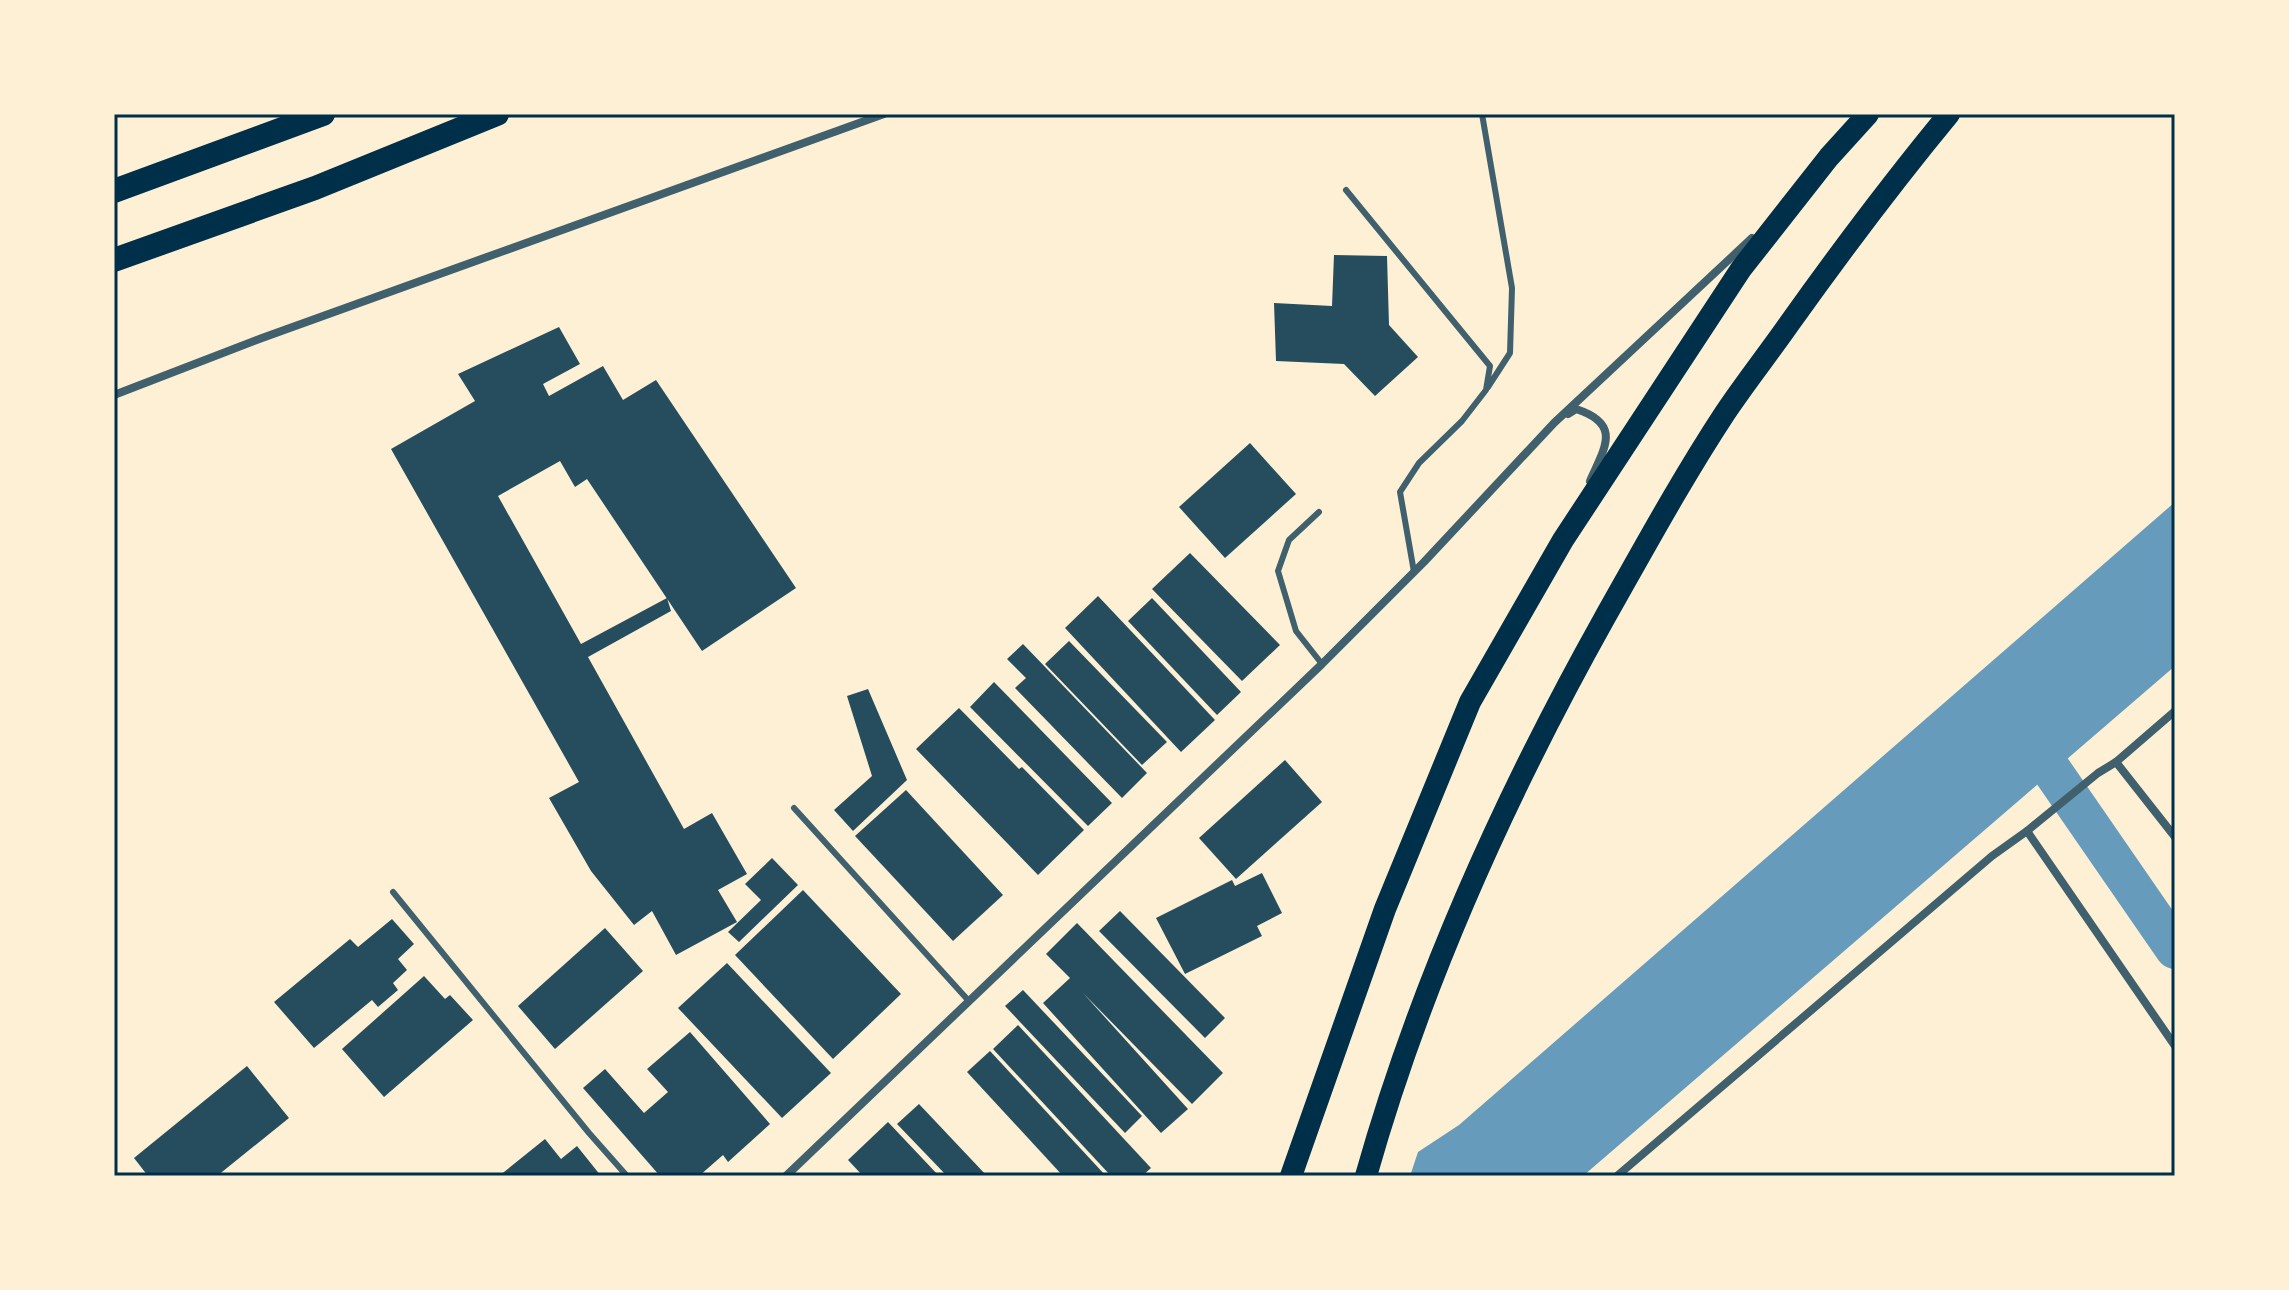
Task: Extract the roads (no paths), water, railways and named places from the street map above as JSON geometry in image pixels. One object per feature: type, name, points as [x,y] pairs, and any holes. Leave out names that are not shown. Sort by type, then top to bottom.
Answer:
[{"type":"highway","points":[[114,191],[323,114]]},
{"type":"highway","points":[[114,260],[315,188],[497,114]]},
{"type":"highway","points":[[1291,1176],[1385,909],[1470,702],[1563,540],[1741,269],[1829,157],[1868,114]]},
{"type":"highway","points":[[1366,1176],[1378,1132],[1434,974],[1509,799],[1592,642],[1650,537],[1725,413],[1879,198],[1949,114]]},
{"type":"street","points":[[114,395],[262,338],[884,114]]},
{"type":"street","points":[[786,1176],[1322,664],[1414,572],[1554,423],[1745,246],[1829,157]]},
{"type":"street","points":[[1554,423],[1576,409],[1594,415],[1605,427],[1607,442],[1563,540]]},
{"type":"street","points":[[1617,1176],[1980,866],[2116,762],[2175,711]]},
{"type":"street","points":[[2116,762],[2175,837]]},
{"type":"street","points":[[2027,831],[2175,1046]]},
{"type":"lane","points":[[1414,572],[1400,492],[1419,463],[1462,421],[1510,353],[1512,288],[1482,114]]},
{"type":"lane","points":[[1346,190],[1490,366],[1486,390]]},
{"type":"lane","points":[[1319,512],[1289,540],[1278,571],[1296,631],[1322,664]]},
{"type":"lane","points":[[794,808],[968,1000]]},
{"type":"lane","points":[[393,892],[627,1176]]},
{"type":"water","points":[[2175,502],[2175,666],[1583,1176],[1410,1176],[1418,1152],[1459,1125]]},
{"type":"waterway","points":[[2028,736],[2175,949]]}]
